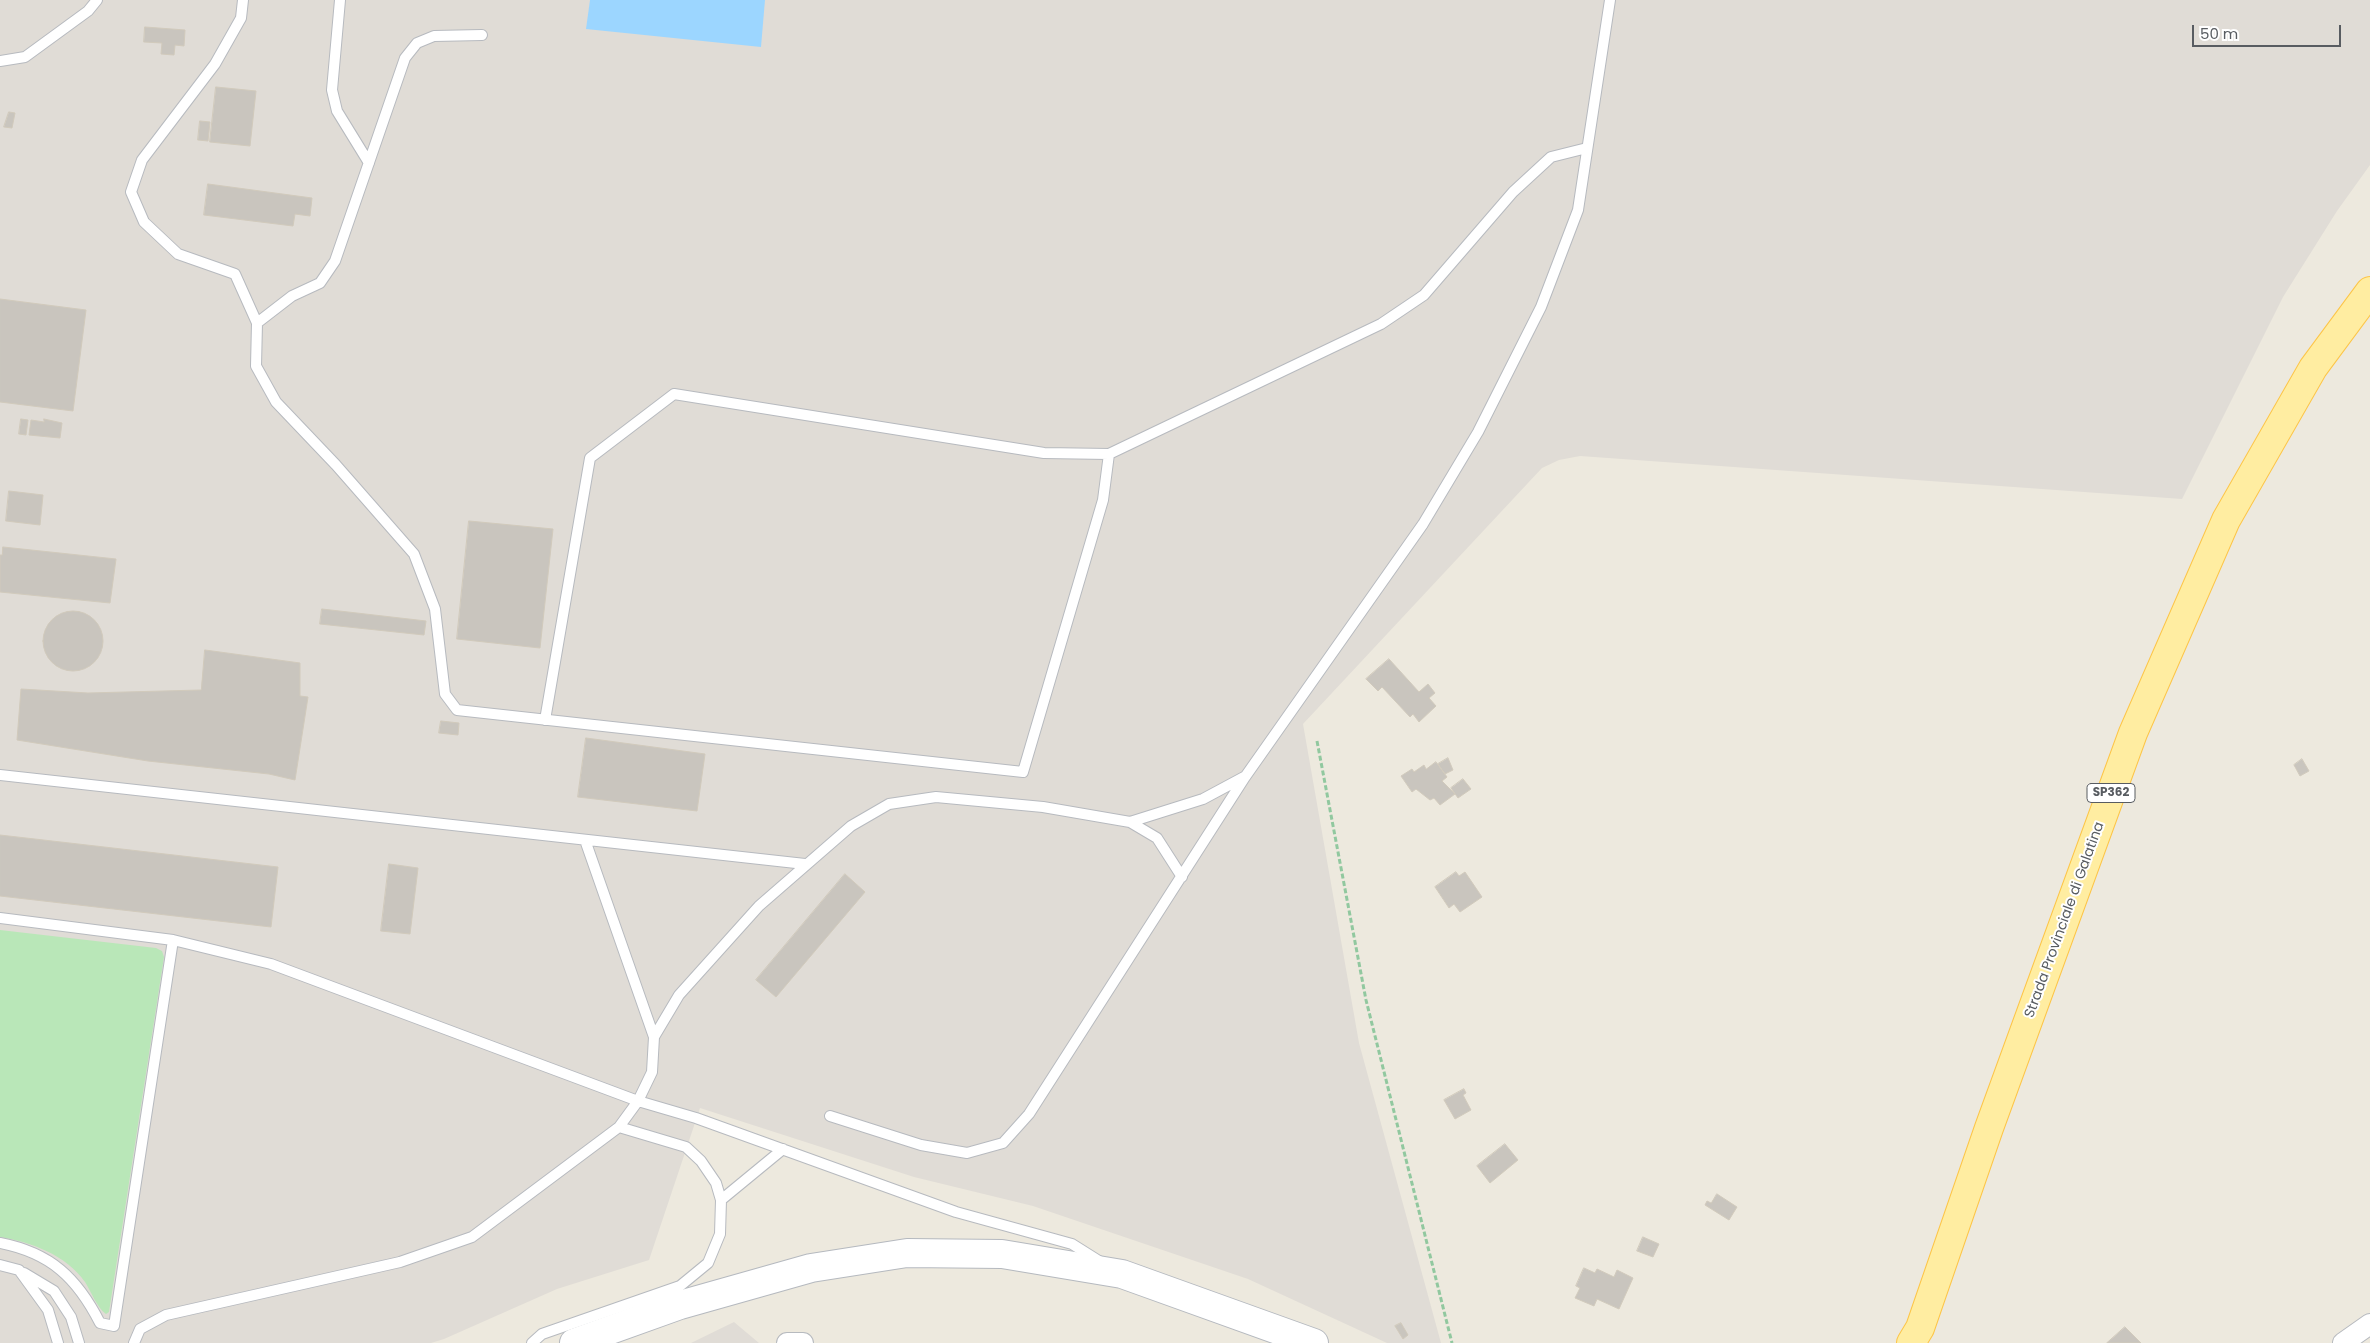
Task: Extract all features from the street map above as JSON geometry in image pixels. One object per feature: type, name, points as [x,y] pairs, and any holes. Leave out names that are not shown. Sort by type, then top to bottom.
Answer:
[{"type":"main road","name":"Strada Provinciale di Galatina","points":[[1918,1338],[1989,1128],[2133,732],[2226,520],[2313,368],[2370,291]]},
{"type":"main road","points":[[574,1343],[680,1305],[811,1268],[908,1252],[1002,1254],[1122,1274],[1314,1343]]},
{"type":"street","points":[[2343,1343],[2370,1324]]},
{"type":"street","points":[[787,1343],[803,1343]]},
{"type":"lane","points":[[0,61],[25,57],[88,12],[96,0]]},
{"type":"lane","points":[[243,0],[241,18],[215,64],[142,160],[131,192],[144,222],[178,254],[235,274],[257,323],[256,366],[276,402],[336,465],[414,554],[435,609],[445,694],[457,710],[1023,772],[1103,500],[1109,454]]},
{"type":"lane","points":[[340,0],[332,90],[337,111],[369,163]]},
{"type":"lane","points":[[830,1116],[921,1145],[966,1153],[1003,1142],[1029,1114],[1245,777],[1423,524],[1478,432],[1541,307],[1578,210],[1610,0]]},
{"type":"lane","points":[[257,323],[292,296],[320,283],[335,261],[405,58],[417,43],[434,36],[482,35]]},
{"type":"lane","points":[[545,720],[590,458],[674,394],[1044,453],[1109,454],[1381,324],[1424,295],[1514,192],[1551,157],[1587,148]]},
{"type":"lane","points":[[0,775],[805,864]]},
{"type":"lane","points":[[1130,822],[1162,814],[1203,799],[1245,777]]},
{"type":"lane","points":[[654,1037],[679,995],[758,906],[851,826],[889,804],[936,797],[1043,807],[1130,822],[1157,838],[1182,877]]},
{"type":"lane","points":[[134,1343],[140,1329],[166,1315],[400,1262],[472,1238],[619,1127],[638,1101],[652,1072],[654,1037],[585,840]]},
{"type":"lane","points":[[0,918],[173,940],[271,964],[638,1101],[696,1118],[956,1212],[1072,1244],[1122,1274]]},
{"type":"lane","points":[[0,1243],[18,1247],[50,1262],[74,1281],[100,1323],[114,1326],[173,940]]},
{"type":"lane","points":[[532,1343],[542,1334],[680,1286],[708,1264],[720,1234],[721,1200],[716,1183],[701,1161],[686,1147],[619,1127]]},
{"type":"lane","points":[[721,1200],[783,1149]]},
{"type":"lane","points":[[0,1265],[19,1270],[54,1291],[71,1317],[79,1343]]},
{"type":"lane","points":[[19,1270],[48,1310],[58,1343]]},
{"type":"path","points":[[1317,741],[1366,1000],[1452,1343]]},
{"type":"shaded area","points":[[0,0],[2370,0],[2370,165],[2337,211],[2283,297],[2182,499],[1580,456],[1559,460],[1542,468],[1303,724],[1359,1043],[1441,1343],[1387,1343],[1248,1279],[1033,1206],[914,1177],[700,1108],[649,1260],[557,1289],[444,1339],[431,1343],[0,1343]]},
{"type":"shaded area","points":[[734,1322],[759,1343],[691,1343]]},
{"type":"green space","points":[[0,930],[156,948],[162,951],[164,957],[109,1312],[106,1314],[97,1304],[85,1282],[68,1264],[36,1246],[0,1237]]},
{"type":"water","points":[[590,0],[765,0],[761,47],[586,29]]},
{"type":"building","points":[[145,27],[185,30],[184,46],[175,45],[174,55],[161,54],[162,43],[144,42]]},
{"type":"building","points":[[216,87],[256,91],[250,146],[210,142]]},
{"type":"building","points":[[9,112],[15,113],[12,128],[4,127]]},
{"type":"building","points":[[200,121],[210,122],[208,141],[198,140]]},
{"type":"building","points":[[208,184],[312,198],[310,216],[295,214],[293,226],[204,215]]},
{"type":"building","points":[[0,299],[86,310],[73,411],[0,402]]},
{"type":"building","points":[[21,419],[28,420],[26,435],[19,434]]},
{"type":"building","points":[[44,419],[62,423],[60,438],[29,435],[31,420],[44,422]]},
{"type":"building","points":[[9,491],[43,495],[40,525],[6,521]]},
{"type":"building","points":[[469,521],[553,529],[540,648],[457,639]]},
{"type":"building","points":[[3,547],[116,559],[110,603],[0,592],[0,555],[2,555]]},
{"type":"building","points":[[322,609],[426,621],[424,635],[320,624]]},
{"type":"building","points":[[67,611],[79,611],[95,619],[101,629],[103,641],[101,653],[95,663],[79,671],[67,671],[51,663],[43,647],[43,635],[51,619]]},
{"type":"building","points":[[205,650],[300,663],[300,696],[308,697],[295,780],[269,774],[148,761],[17,740],[21,689],[88,693],[201,690]]},
{"type":"building","points":[[1389,659],[1419,692],[1428,684],[1435,693],[1429,698],[1436,706],[1419,722],[1413,714],[1410,717],[1382,687],[1378,691],[1366,679]]},
{"type":"building","points":[[441,721],[459,723],[458,735],[439,733]]},
{"type":"building","points":[[586,738],[705,754],[697,811],[578,797]]},
{"type":"building","points":[[1448,758],[1453,770],[1445,774],[1438,764]]},
{"type":"building","points":[[2302,759],[2309,771],[2300,776],[2294,765]]},
{"type":"building","points":[[1436,762],[1447,777],[1442,781],[1455,794],[1440,805],[1434,798],[1430,800],[1416,789],[1412,792],[1401,776],[1412,769],[1414,772],[1424,765],[1426,769]]},
{"type":"building","points":[[1463,779],[1471,789],[1458,798],[1451,788]]},
{"type":"building","points":[[0,835],[278,867],[271,927],[0,896]]},
{"type":"building","points":[[389,864],[418,868],[410,934],[381,931]]},
{"type":"building","points":[[1456,872],[1459,876],[1465,872],[1482,897],[1460,912],[1454,904],[1449,908],[1435,887]]},
{"type":"building","points":[[845,874],[865,892],[776,997],[756,980]]},
{"type":"building","points":[[1464,1089],[1466,1093],[1463,1095],[1471,1110],[1455,1119],[1444,1100]]},
{"type":"building","points":[[1505,1144],[1518,1160],[1490,1183],[1477,1166]]},
{"type":"building","points":[[1717,1194],[1737,1207],[1729,1220],[1705,1205],[1707,1201],[1711,1203]]},
{"type":"building","points":[[1643,1237],[1659,1244],[1653,1257],[1637,1251]]},
{"type":"building","points":[[1584,1268],[1595,1273],[1597,1269],[1614,1277],[1617,1270],[1633,1278],[1619,1309],[1597,1299],[1594,1306],[1575,1298],[1580,1288],[1576,1286]]},
{"type":"building","points":[[1401,1323],[1408,1335],[1403,1339],[1395,1326]]},
{"type":"building","points":[[2125,1327],[2141,1343],[2107,1343]]}]
